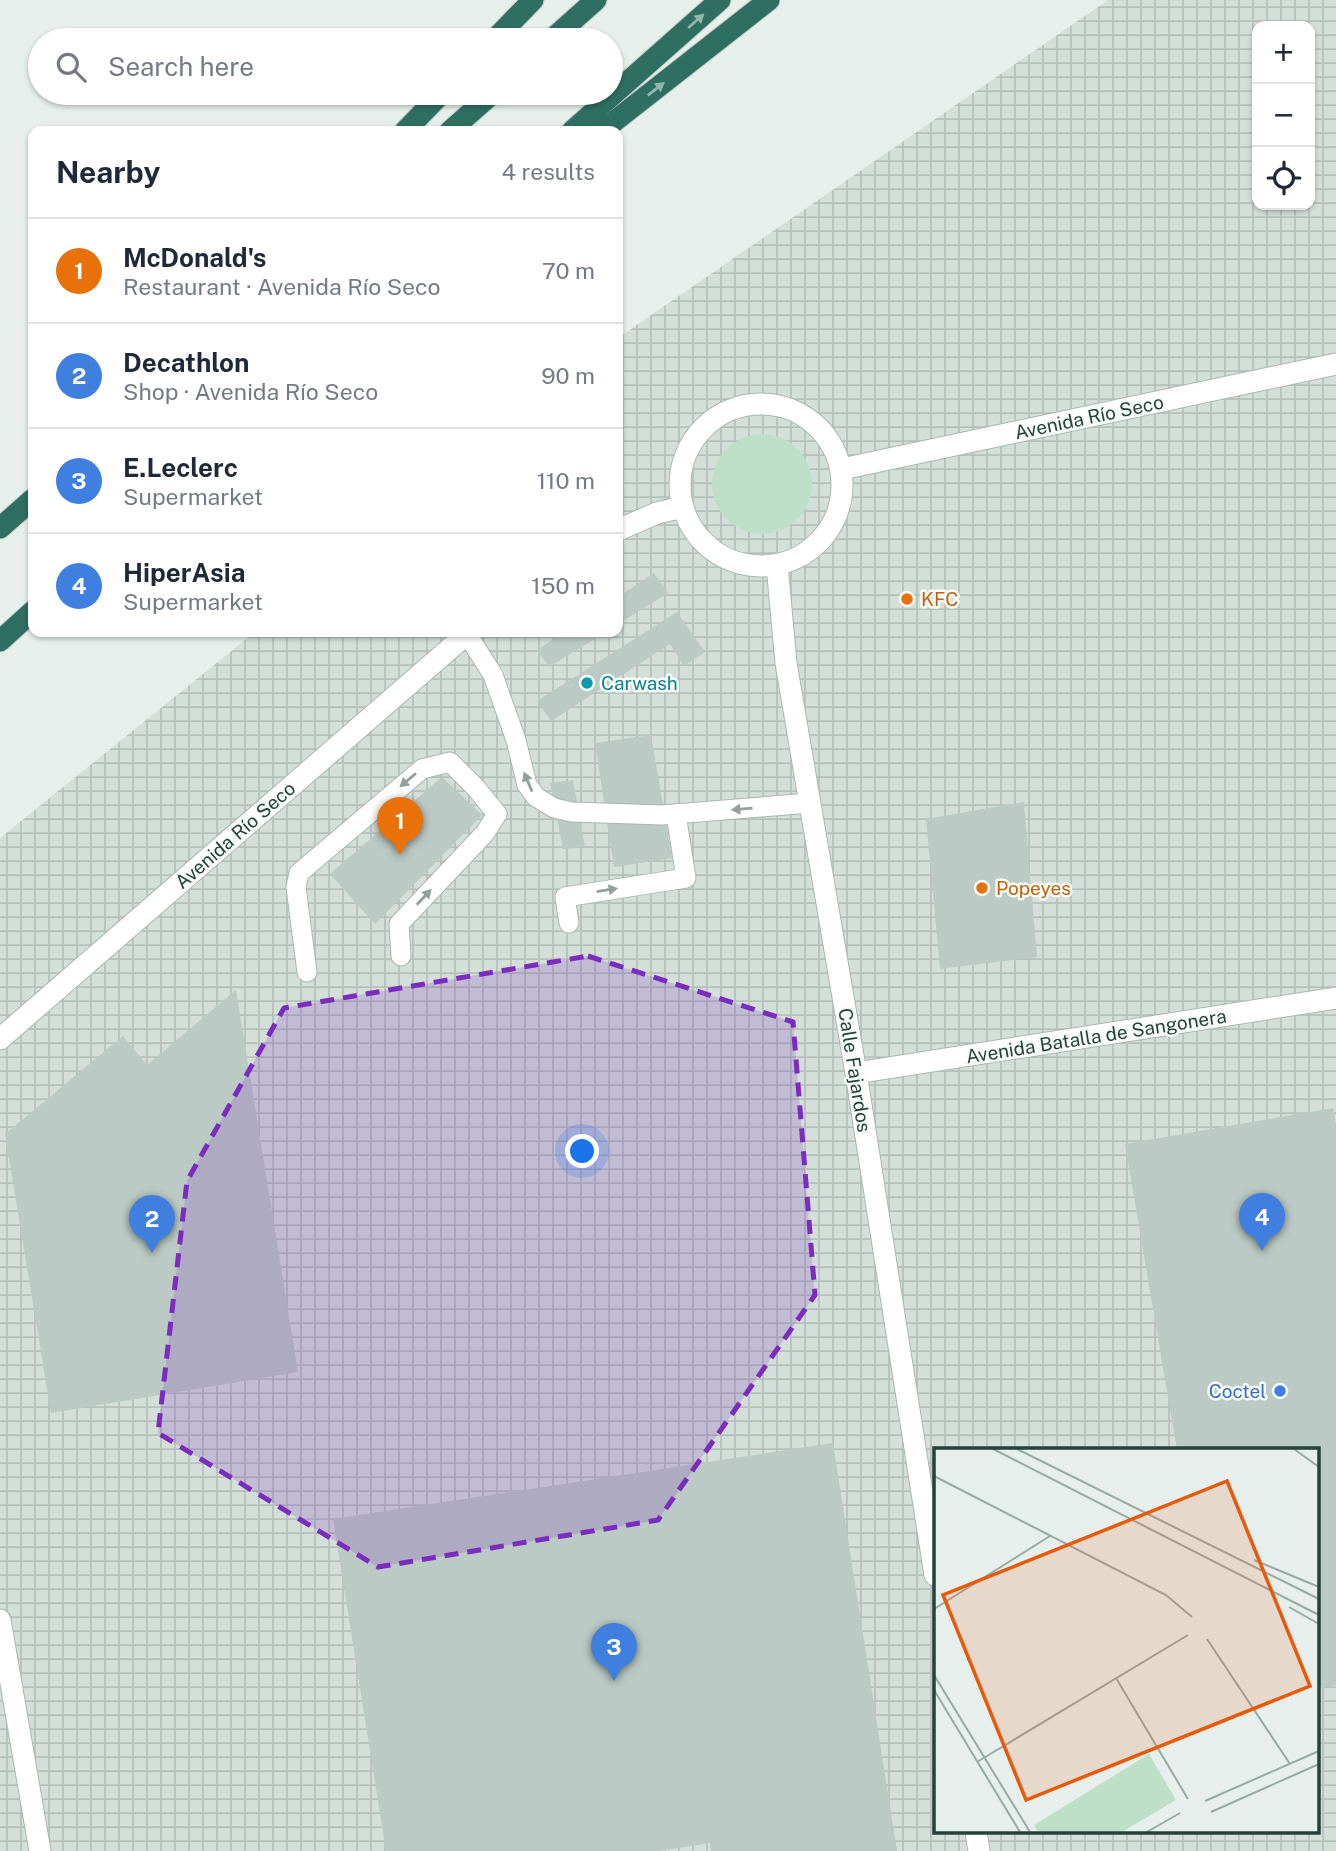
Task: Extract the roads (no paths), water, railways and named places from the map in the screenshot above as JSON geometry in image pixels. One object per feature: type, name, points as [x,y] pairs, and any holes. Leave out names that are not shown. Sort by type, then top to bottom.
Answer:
[{"type":"highway","points":[[506,28],[533,0]]},
{"type":"highway","points":[[564,28],[596,0]]},
{"type":"highway","points":[[623,86],[720,0]]},
{"type":"highway","points":[[608,126],[769,0]]},
{"type":"highway","points":[[410,126],[430,105]]},
{"type":"highway","points":[[456,126],[479,105]]},
{"type":"highway","points":[[578,126],[601,105]]},
{"type":"highway","points":[[0,528],[28,503]]},
{"type":"highway","points":[[0,641],[28,616]]},
{"type":"street","name":"Avenida Río Seco","points":[[842,470],[1336,364]]},
{"type":"street","points":[[769,404],[794,411],[816,425],[832,445],[842,470],[842,495],[835,519],[821,541],[802,556],[777,565],[743,565],[711,550],[689,523],[683,507],[680,481],[686,455],[699,433],[719,416],[743,406],[769,404]]},
{"type":"street","points":[[623,528],[657,513],[683,507]]},
{"type":"street","name":"Calle Fajardos","points":[[777,565],[786,663],[856,1073],[934,1569]]},
{"type":"street","name":"Avenida Río Seco","points":[[0,1039],[463,637]]},
{"type":"street","name":"Avenida Batalla de Sangonera","points":[[856,1073],[1336,998]]},
{"type":"street","points":[[0,1620],[40,1851]]},
{"type":"lane","points":[[470,637],[493,675],[516,740],[527,785],[536,797],[554,808],[572,812],[676,814],[810,803]]},
{"type":"lane","points":[[307,972],[296,887],[299,873],[422,769],[450,762],[497,814],[485,833],[399,923],[401,956]]},
{"type":"lane","points":[[569,923],[565,897],[686,878],[676,814]]},
{"type":"place","name":"KFC","points":[[907,599]]},
{"type":"place","name":"Carwash","points":[[587,683]]},
{"type":"place","name":"McDonald's","points":[[400,855]]},
{"type":"place","name":"Popeyes","points":[[982,888]]},
{"type":"place","name":"HiperAsia","points":[[1262,1251]]},
{"type":"place","name":"Decathlon","points":[[152,1253]]},
{"type":"place","name":"Coctel","points":[[1280,1391]]},
{"type":"place","name":"E.Leclerc","points":[[614,1681]]}]
